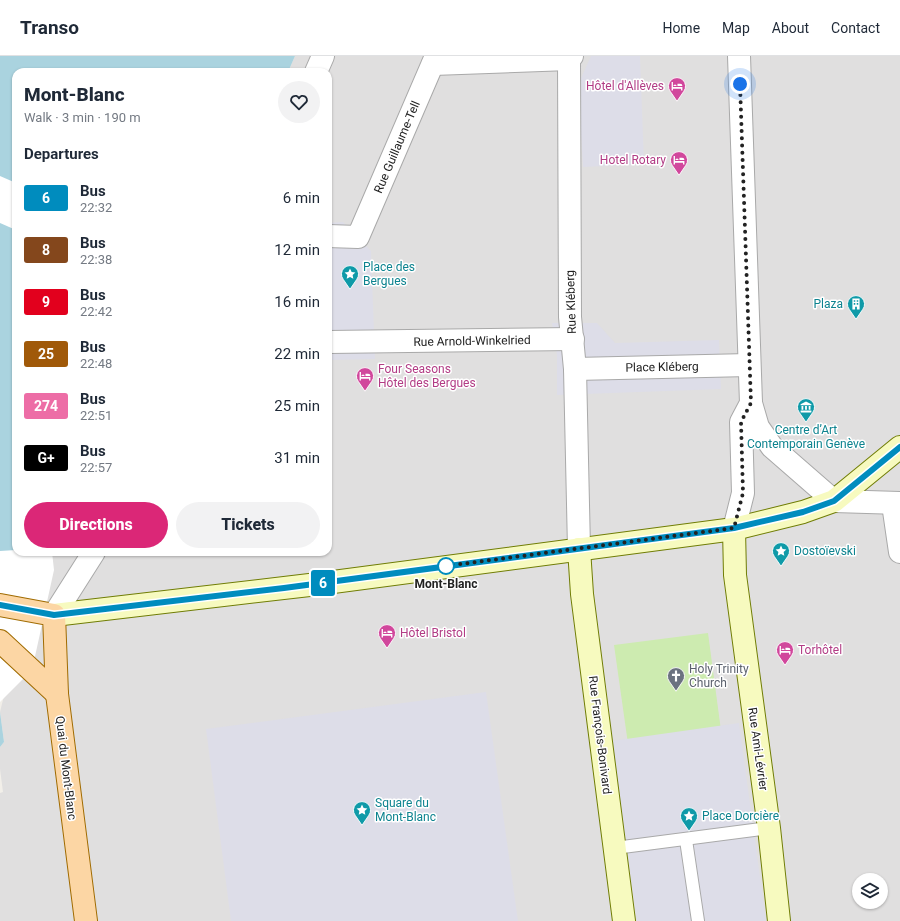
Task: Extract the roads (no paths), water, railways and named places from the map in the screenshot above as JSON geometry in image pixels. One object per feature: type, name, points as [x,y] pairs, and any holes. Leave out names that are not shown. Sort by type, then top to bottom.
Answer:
[{"type":"main road","points":[[0,605],[49,614],[284,588],[734,528],[803,512],[834,501],[900,447]]},
{"type":"main road","name":"Rue Ami-Lévrier","points":[[734,528],[735,575],[769,828],[779,921]]},
{"type":"main road","name":"Rue François-Bonivard","points":[[579,549],[582,594],[624,921]]},
{"type":"main road","name":"Quai du Mont-Blanc","points":[[49,614],[57,694],[86,921]]},
{"type":"main road","points":[[0,641],[57,694]]},
{"type":"street","points":[[318,68],[323,56]]},
{"type":"street","points":[[739,56],[749,365],[751,403],[758,427],[772,446],[834,501],[897,504],[900,552]]},
{"type":"street","points":[[434,60],[570,58]]},
{"type":"street","name":"Rue Kléberg","points":[[570,58],[570,317],[573,339],[579,549]]},
{"type":"street","name":"Rue Guillaume-Tell","points":[[332,236],[358,237],[434,60]]},
{"type":"street","name":"Rue Arnold-Winkelried","points":[[332,342],[573,339]]},
{"type":"street","name":"Place Kléberg","points":[[574,369],[749,365]]},
{"type":"street","points":[[734,528],[743,493],[741,422],[751,403]]},
{"type":"street","points":[[49,614],[91,556]]},
{"type":"lane","points":[[615,848],[686,840],[769,828]]},
{"type":"lane","points":[[686,840],[698,921]]},
{"type":"water","points":[[0,56],[295,56],[290,68],[12,68],[12,556],[15,556],[0,637]]},
{"type":"water","points":[[0,712],[4,742],[0,747]]},
{"type":"place","name":"Hôtel d'Allèves","points":[[677,101]]},
{"type":"place","name":"Hotel Rotary","points":[[679,175]]},
{"type":"place","name":"Place des Bergues","points":[[350,289]]},
{"type":"place","name":"Plaza","points":[[856,319]]},
{"type":"place","name":"Four Seasons Hôtel des Bergues","points":[[365,391]]},
{"type":"place","name":"Centre d’Art Contemporain Genève","points":[[806,422]]},
{"type":"place","name":"Mont-Blanc","points":[[446,566]]},
{"type":"place","name":"Dostoïevski","points":[[781,566]]},
{"type":"place","name":"Hôtel Bristol","points":[[387,648]]},
{"type":"place","name":"Torhôtel","points":[[785,665]]},
{"type":"place","name":"Holy Trinity Church","points":[[676,691]]},
{"type":"place","name":"Square du Mont-Blanc","points":[[362,825]]},
{"type":"place","name":"Place Dorcière","points":[[689,831]]}]
